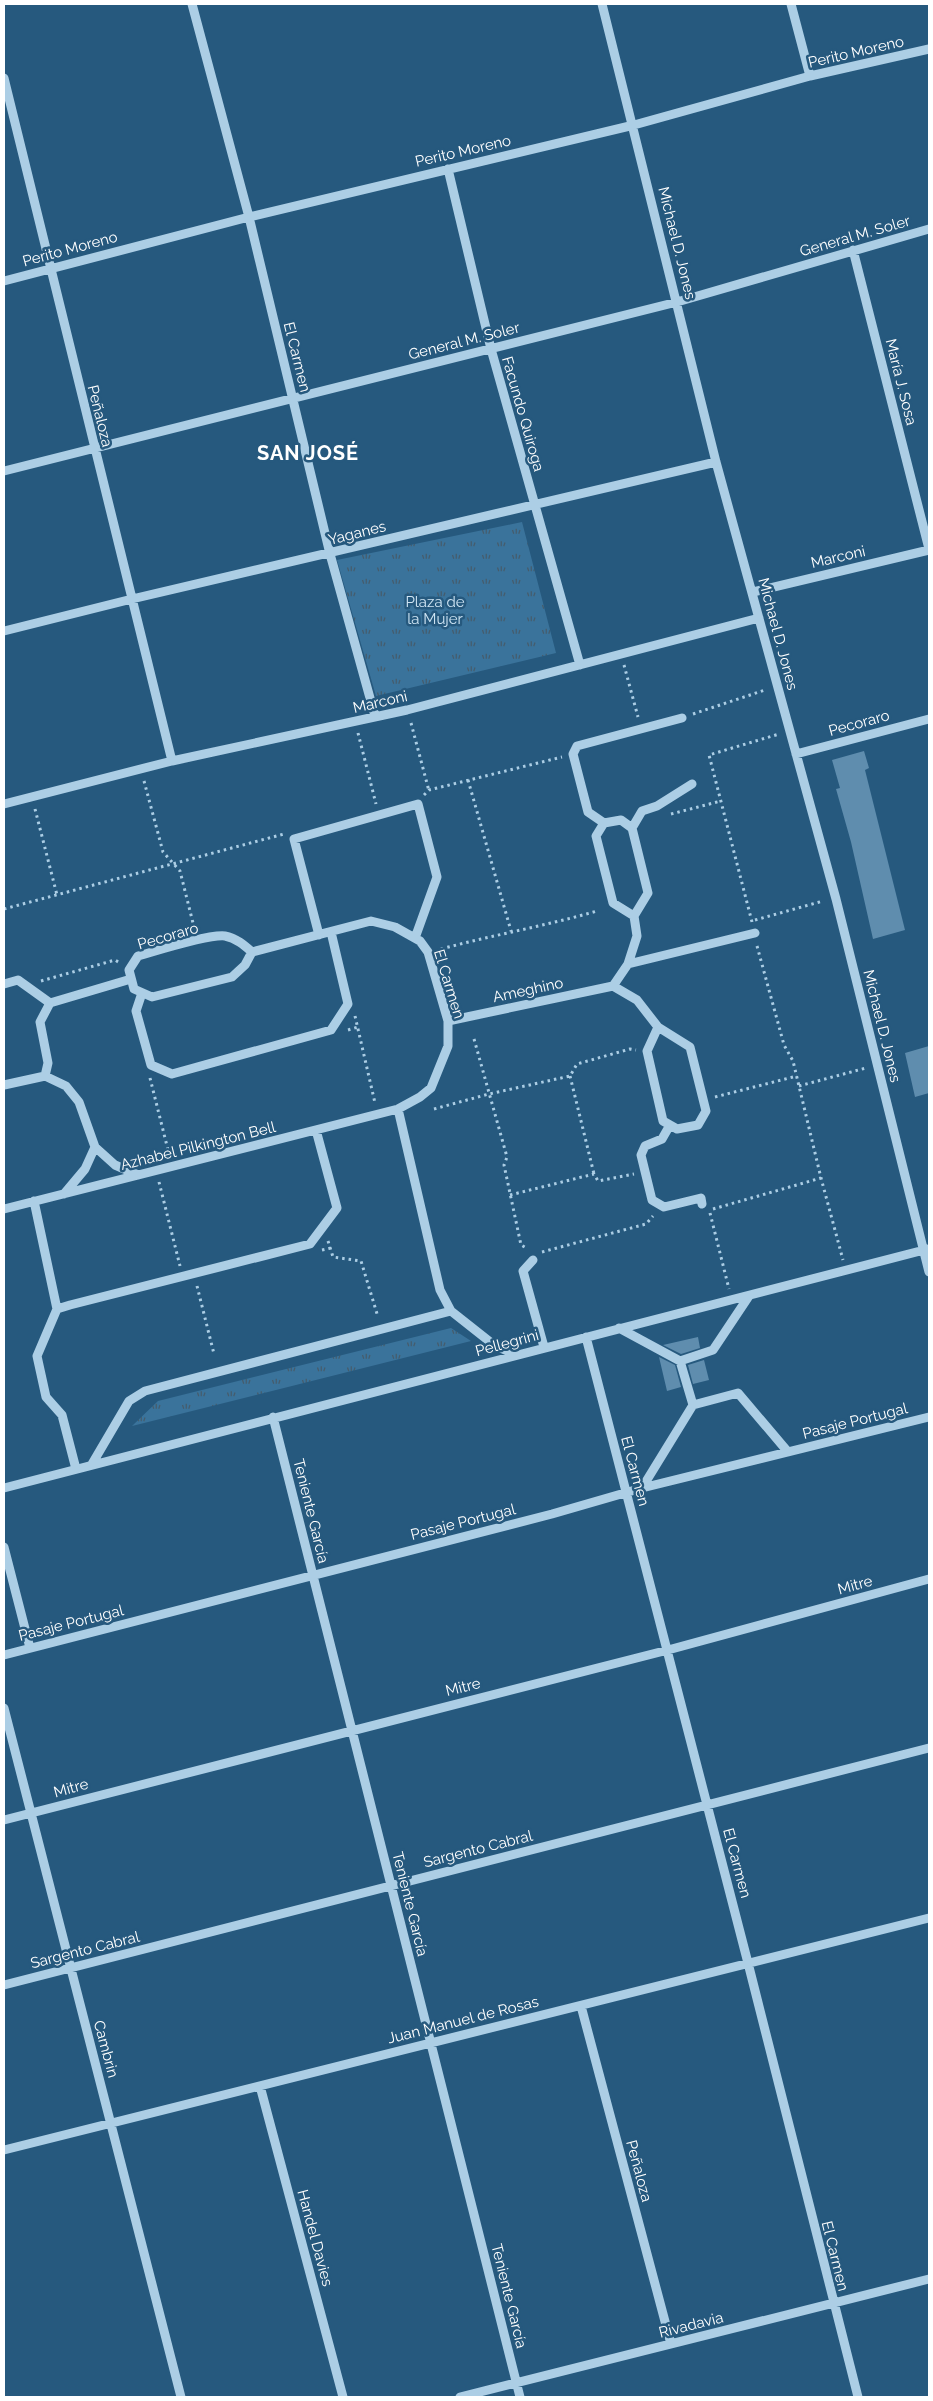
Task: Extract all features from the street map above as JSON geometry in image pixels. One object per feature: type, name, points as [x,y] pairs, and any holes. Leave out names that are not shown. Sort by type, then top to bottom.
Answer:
[{"type":"street","name":"El Carmen","points":[[192,4],[249,217],[330,554],[375,716]]},
{"type":"street","name":"Michael D. Jones","points":[[602,4],[634,125],[716,462],[836,899],[927,1249],[929,1272]]},
{"type":"street","points":[[791,4],[810,76]]},
{"type":"street","name":"Perito Moreno","points":[[4,281],[249,217],[634,125],[810,76],[929,49]]},
{"type":"street","name":"Peñaloza","points":[[4,78],[7,105],[51,269],[172,761]]},
{"type":"street","name":"Facundo Quiroga","points":[[448,168],[491,349],[580,665]]},
{"type":"street","name":"General M. Soler","points":[[4,471],[677,302],[929,229]]},
{"type":"street","name":"María J. Sosa","points":[[853,250],[929,549]]},
{"type":"street","name":"Yaganes","points":[[4,632],[132,599],[716,462]]},
{"type":"street","name":"Marconi","points":[[753,592],[929,549]]},
{"type":"street","name":"Marconi","points":[[4,804],[172,761],[375,716],[760,618]]},
{"type":"street","points":[[658,1027],[648,1051],[663,1121],[677,1129],[698,1125],[706,1110],[690,1047],[658,1027],[637,1000],[613,986],[628,964],[637,936],[634,916],[648,893],[632,828],[621,820],[604,823],[588,812],[573,754],[577,746],[682,718]]},
{"type":"street","name":"Pecoraro","points":[[796,754],[929,720]]},
{"type":"street","points":[[632,828],[642,811],[657,806],[692,784]]},
{"type":"street","points":[[319,935],[294,838],[418,804],[437,877],[415,938]]},
{"type":"street","points":[[604,823],[596,836],[613,904],[634,916]]},
{"type":"street","name":"El Carmen","points":[[330,932],[371,921],[395,927],[415,938],[428,952],[448,1021],[448,1046],[431,1088],[420,1097],[398,1109]]},
{"type":"street","points":[[45,1076],[48,1063],[40,1022],[50,1002],[130,974],[134,989],[152,997],[232,977],[245,965],[252,952],[330,932],[348,1004],[331,1030],[172,1074],[151,1065],[136,1011],[142,993]]},
{"type":"street","points":[[628,964],[755,933]]},
{"type":"street","name":"Pecoraro","points":[[130,974],[138,956],[197,940],[224,936],[241,942],[252,952]]},
{"type":"street","points":[[4,984],[18,980],[50,1002]]},
{"type":"street","name":"Ameghino","points":[[448,1021],[613,986]]},
{"type":"street","points":[[4,1085],[45,1076],[66,1086],[80,1102],[95,1147],[115,1165],[138,1175]]},
{"type":"street","points":[[398,1109],[440,1290],[451,1311],[494,1345],[516,1355]]},
{"type":"street","name":"Azhabel Pilkington Bell","points":[[4,1209],[398,1109]]},
{"type":"street","points":[[670,1125],[662,1139],[645,1146],[640,1155],[652,1200],[664,1207],[701,1198],[702,1204]]},
{"type":"street","points":[[57,1309],[310,1244],[336,1208],[316,1130]]},
{"type":"street","points":[[64,1194],[85,1169],[95,1147]]},
{"type":"street","points":[[34,1201],[57,1309],[38,1356],[46,1397],[62,1415],[76,1469]]},
{"type":"street","name":"Pellegrini","points":[[4,1488],[927,1249]]},
{"type":"street","points":[[533,1260],[523,1271],[544,1347]]},
{"type":"street","points":[[680,1361],[713,1350],[749,1296]]},
{"type":"street","points":[[92,1464],[129,1401],[145,1391],[451,1311]]},
{"type":"street","points":[[619,1328],[680,1361],[693,1405]]},
{"type":"street","name":"El Carmen","points":[[586,1337],[668,1650],[858,2397]]},
{"type":"street","points":[[642,1488],[693,1405],[738,1393],[788,1452]]},
{"type":"street","name":"Teniente García","points":[[273,1417],[520,2397]]},
{"type":"street","name":"Pasaje Portugal","points":[[4,1654],[642,1488],[929,1417]]},
{"type":"street","points":[[4,1547],[30,1648]]},
{"type":"street","name":"Mitre","points":[[4,1820],[668,1650],[929,1579]]},
{"type":"street","name":"Cambrin","points":[[4,1708],[181,2397]]},
{"type":"street","name":"Sargento Cabral","points":[[4,1985],[929,1748]]},
{"type":"street","name":"Juan Manuel de Rosas","points":[[4,2150],[929,1918]]},
{"type":"street","name":"Peñaloza","points":[[581,2006],[671,2344]]},
{"type":"street","name":"Handel Davies","points":[[260,2086],[343,2397]]},
{"type":"street","name":"Rivadavia","points":[[460,2397],[929,2279]]},
{"type":"path","points":[[620,654],[640,723]]},
{"type":"path","points":[[682,718],[760,691],[778,689]]},
{"type":"path","points":[[354,721],[378,810]]},
{"type":"path","points":[[790,732],[709,755],[784,1045],[793,1061],[797,1076],[821,1178],[846,1271]]},
{"type":"path","points":[[419,799],[428,790],[564,756]]},
{"type":"path","points":[[141,769],[163,852],[180,871],[197,940]]},
{"type":"path","points":[[468,780],[511,931]]},
{"type":"path","points":[[32,796],[57,895]]},
{"type":"path","points":[[671,814],[721,801]]},
{"type":"path","points":[[4,910],[172,862],[292,832]]},
{"type":"path","points":[[752,921],[818,901],[836,899]]},
{"type":"path","points":[[428,952],[511,931],[547,925],[597,911]]},
{"type":"path","points":[[33,984],[116,960],[130,974]]},
{"type":"path","points":[[354,1009],[378,1114]]},
{"type":"path","points":[[474,1040],[507,1157],[504,1165],[521,1245],[535,1254],[646,1224],[653,1216],[661,1214]]},
{"type":"path","points":[[641,1173],[598,1181],[594,1174],[570,1076],[577,1064],[630,1050],[648,1051]]},
{"type":"path","points":[[799,1086],[878,1065]]},
{"type":"path","points":[[150,1076],[172,1166]]},
{"type":"path","points":[[434,1109],[489,1094],[570,1076]]},
{"type":"path","points":[[703,1099],[797,1076]]},
{"type":"path","points":[[156,1170],[182,1277],[185,1286],[196,1283],[214,1354]]},
{"type":"path","points":[[510,1195],[594,1174]]},
{"type":"path","points":[[733,1300],[709,1210],[821,1178]]},
{"type":"path","points":[[650,1207],[653,1216]]},
{"type":"path","points":[[327,1237],[333,1257],[361,1260],[382,1328]]},
{"type":"path","points":[[321,1250],[331,1248]]},
{"type":"green space","name":"Plaza de la Mujer","points":[[522,522],[556,653],[376,696],[337,560]]},
{"type":"green space","points":[[451,1328],[471,1341],[132,1426],[158,1401]]},
{"type":"building","points":[[864,751],[869,768],[865,770],[905,930],[873,939],[851,842],[836,789],[840,788],[832,760]]},
{"type":"building","points":[[929,1046],[929,1093],[915,1097],[905,1053]]},
{"type":"building","points":[[698,1337],[700,1348],[681,1354],[663,1345]]},
{"type":"building","points":[[659,1357],[675,1365],[681,1387],[667,1391]]},
{"type":"building","points":[[704,1360],[709,1380],[693,1384],[688,1365]]},
{"type":"district","name":"SAN JOSÉ","points":[[308,453]]}]
